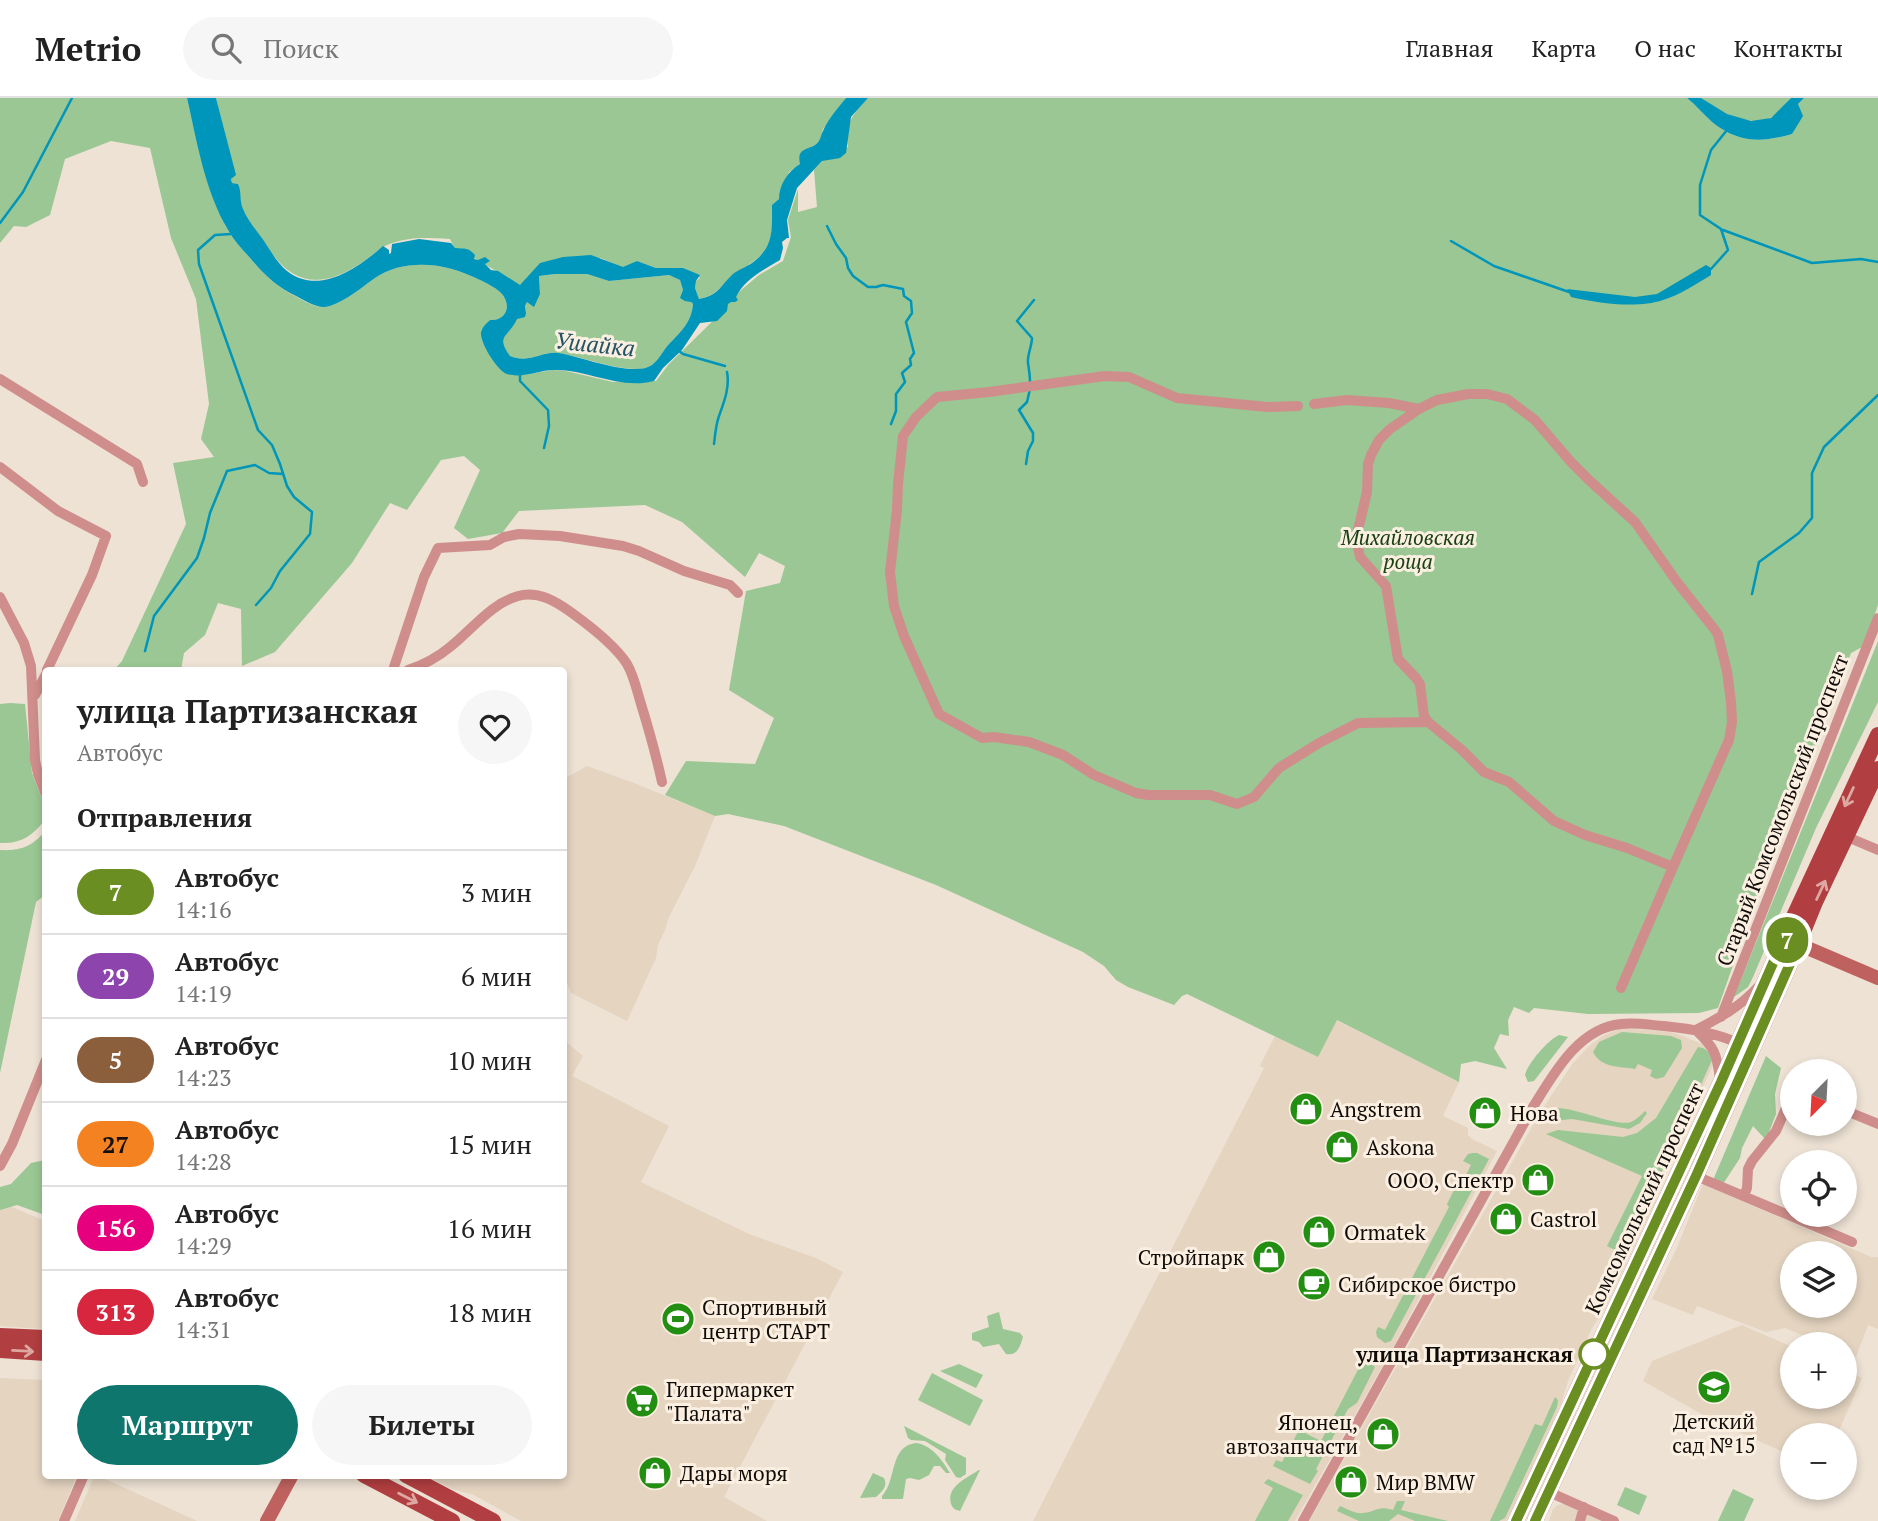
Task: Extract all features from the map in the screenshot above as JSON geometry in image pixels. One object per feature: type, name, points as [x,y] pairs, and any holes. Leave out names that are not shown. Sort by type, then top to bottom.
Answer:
[{"type":"main road","name":"Комсомольский проспект","points":[[1537,1521],[1696,1176],[1745,1046],[1878,735]]},
{"type":"main road","name":"Комсомольский проспект","points":[[1516,1521],[1721,1082],[1745,1046],[1767,976],[1791,941],[1878,769]]},
{"type":"main road","points":[[0,1336],[42,1338]]},
{"type":"main road","points":[[0,1350],[42,1353]]},
{"type":"main road","points":[[372,1479],[452,1521]]},
{"type":"main road","points":[[414,1479],[493,1521]]},
{"type":"street","points":[[1298,406],[1267,407],[1177,398],[1129,377],[1105,376],[937,397],[916,417],[903,436],[890,572],[894,606],[904,636],[939,714],[982,738],[1030,742],[1063,755],[1094,775],[1136,793],[1148,795],[1210,795],[1237,804],[1254,797],[1279,768],[1358,723],[1428,722]]},
{"type":"street","points":[[0,379],[137,464],[143,482]]},
{"type":"street","points":[[1621,988],[1709,788],[1731,731],[1728,680],[1718,635],[1635,522],[1590,481],[1535,419],[1507,399],[1487,394],[1468,394],[1437,400],[1419,409],[1390,429],[1371,455],[1357,543],[1360,557],[1386,586],[1398,659],[1420,684],[1424,716],[1484,772],[1509,782],[1554,821],[1673,867]]},
{"type":"street","points":[[1314,404],[1347,400],[1419,409]]},
{"type":"street","points":[[0,467],[58,511],[106,536],[92,575],[48,667]]},
{"type":"street","points":[[394,667],[424,577],[438,548],[490,545],[504,537],[519,534],[560,536],[631,548],[684,571],[730,585],[738,593]]},
{"type":"street","points":[[416,667],[450,647],[483,617],[506,601],[520,595],[540,596],[556,601],[592,628],[626,663],[650,733],[662,782]]},
{"type":"street","points":[[0,597],[24,643],[33,676],[35,760],[42,784]]},
{"type":"street","name":"Старый Комсомольский проспект","points":[[1721,1017],[1878,618]]},
{"type":"street","points":[[34,699],[42,681]]},
{"type":"street","points":[[1845,836],[1878,850]]},
{"type":"street","points":[[1791,941],[1878,978]]},
{"type":"street","name":"Комсомольский проспект","points":[[1721,1082],[1715,1051],[1695,1030],[1749,998],[1767,976]]},
{"type":"street","points":[[1303,1521],[1532,1107],[1558,1069],[1584,1040],[1611,1025],[1638,1024],[1722,1035],[1745,1046]]},
{"type":"street","points":[[0,1166],[12,1144],[42,1070]]},
{"type":"street","points":[[1857,1115],[1878,1124]]},
{"type":"street","points":[[1744,1196],[1748,1169],[1780,1121]]},
{"type":"street","points":[[1696,1176],[1850,1241]]},
{"type":"street","points":[[64,1521],[82,1479]]},
{"type":"street","points":[[267,1521],[290,1479]]},
{"type":"street","points":[[1549,1493],[1614,1521]]},
{"type":"street","points":[[1580,1521],[1584,1507]]},
{"type":"shaded area","points":[[587,766],[715,816],[695,866],[669,917],[656,958],[627,1021],[571,993],[567,983],[567,777]]},
{"type":"shaded area","points":[[1336,1020],[1459,1082],[1443,1116],[1468,1128],[1468,1135],[1472,1139],[1497,1151],[1395,1344],[1295,1521],[1033,1521],[1264,1068],[1260,1066],[1275,1036],[1318,1057]]},
{"type":"shaded area","points":[[1623,1028],[1670,1032],[1707,1046],[1713,1065],[1661,1179],[1656,1200],[1604,1311],[1592,1328],[1568,1381],[1560,1407],[1507,1521],[1309,1521],[1541,1111],[1573,1063],[1590,1045],[1604,1035]]},
{"type":"shaded area","points":[[567,1043],[583,1056],[572,1076],[669,1126],[641,1182],[749,1234],[816,1258],[843,1272],[724,1497],[767,1521],[521,1521],[474,1495],[452,1489],[433,1479],[567,1479]]},
{"type":"shaded area","points":[[1703,1184],[1780,1217],[1780,1227],[1802,1227],[1834,1241],[1780,1241],[1780,1318],[1857,1318],[1857,1251],[1878,1257],[1878,1329],[1868,1325],[1857,1354],[1857,1332],[1795,1332],[1785,1328],[1766,1332],[1697,1306],[1693,1315],[1652,1299]]},
{"type":"shaded area","points":[[5,1204],[42,1220],[42,1329],[0,1326],[0,1207]]},
{"type":"shaded area","name":"Детский сад №15","points":[[1742,1325],[1780,1342],[1780,1409],[1848,1409],[1842,1423],[1780,1423],[1780,1451],[1712,1420],[1643,1381],[1652,1361]]},
{"type":"shaded area","name":"Детский сад №15","points":[[1857,1376],[1862,1378],[1857,1389]]},
{"type":"shaded area","points":[[0,1378],[42,1380],[42,1479],[75,1479],[58,1521],[0,1521]]},
{"type":"shaded area","points":[[93,1479],[105,1479],[197,1521],[75,1521]]},
{"type":"shaded area","points":[[1564,1504],[1604,1521],[1549,1521],[1553,1509]]},
{"type":"green space","name":"Михайловская роща","points":[[0,98],[187,98],[203,166],[225,224],[256,265],[282,289],[312,305],[326,307],[354,294],[375,278],[393,269],[432,265],[452,269],[484,282],[504,296],[506,311],[501,318],[490,320],[481,330],[482,339],[494,358],[521,375],[553,370],[613,382],[656,381],[669,364],[726,308],[727,302],[759,275],[783,261],[791,237],[788,220],[798,189],[798,212],[817,207],[814,170],[822,161],[848,147],[847,132],[851,120],[868,98],[1687,98],[1722,129],[1741,137],[1760,140],[1792,134],[1798,104],[1804,98],[1878,98],[1878,605],[1864,646],[1851,653],[1804,782],[1766,870],[1759,878],[1755,911],[1745,931],[1718,1008],[1699,1013],[1588,1014],[1534,1008],[1529,1013],[1514,1007],[1508,1020],[1509,1036],[1500,1034],[1494,1048],[1507,1069],[1475,1061],[1461,1064],[1459,1082],[1337,1020],[1318,1057],[1187,994],[1174,1005],[1128,987],[1083,952],[936,885],[784,826],[728,814],[715,816],[665,795],[686,761],[755,764],[774,718],[729,690],[746,591],[780,583],[785,566],[759,553],[745,577],[682,522],[645,505],[519,511],[502,533],[468,539],[454,528],[480,470],[464,456],[441,460],[407,510],[390,503],[352,563],[275,652],[242,666],[241,609],[218,603],[205,635],[184,653],[182,667],[117,667],[122,661],[186,524],[173,463],[214,457],[201,439],[209,404],[196,299],[171,238],[150,148],[111,141],[65,159],[50,215],[26,227],[14,226],[0,243]]},
{"type":"green space","points":[[216,98],[846,98],[823,129],[820,141],[800,164],[789,172],[779,199],[773,205],[770,238],[764,251],[714,293],[699,299],[695,288],[696,281],[700,278],[683,268],[656,268],[637,261],[623,268],[601,258],[540,263],[520,286],[455,249],[450,239],[403,240],[384,247],[361,263],[333,277],[321,280],[297,276],[277,259],[243,210],[238,184],[232,183],[231,179],[235,174]]},
{"type":"green space","points":[[1701,98],[1791,98],[1773,117],[1752,121],[1725,113]]},
{"type":"green space","points":[[587,274],[609,281],[669,275],[680,280],[682,295],[693,304],[691,316],[657,360],[643,368],[620,367],[557,353],[524,359],[510,356],[503,340],[505,336],[516,319],[526,312],[527,302],[540,294],[539,276]]},
{"type":"green space","points":[[1878,641],[1878,702],[1816,828],[1753,977],[1748,987],[1734,997]]},
{"type":"green space","points":[[0,704],[25,704],[32,773],[42,799],[42,823],[26,838],[0,843]]},
{"type":"green space","points":[[42,834],[42,897],[36,902],[0,1073],[0,850],[14,850],[35,841]]},
{"type":"green space","points":[[1622,1032],[1671,1036],[1681,1040],[1682,1048],[1664,1077],[1656,1079],[1650,1076],[1652,1070],[1638,1064],[1635,1069],[1617,1067],[1601,1061],[1593,1052],[1599,1042]]},
{"type":"green space","points":[[1559,1035],[1568,1037],[1534,1081],[1528,1082],[1525,1075],[1530,1064],[1544,1047]]},
{"type":"green space","points":[[1698,1047],[1707,1051],[1712,1060],[1612,1282],[1607,1282],[1621,1253],[1607,1246],[1642,1176],[1546,1134],[1558,1130],[1623,1137],[1637,1133],[1656,1118]]},
{"type":"green space","points":[[1766,1056],[1780,1067],[1780,1072],[1775,1094],[1776,1114],[1766,1140],[1753,1126],[1740,1158],[1723,1184],[1713,1180]]},
{"type":"green space","points":[[1557,1108],[1625,1123],[1633,1121],[1645,1111],[1647,1113],[1640,1123],[1629,1129],[1572,1119],[1544,1122],[1543,1118]]},
{"type":"green space","points":[[1472,1153],[1489,1159],[1391,1341],[1385,1343],[1377,1337],[1378,1327],[1385,1330],[1449,1207],[1447,1204],[1459,1180],[1463,1181],[1471,1165],[1463,1161]]},
{"type":"green space","points":[[42,1161],[42,1214],[17,1205],[0,1210],[0,1187],[11,1184],[31,1163]]},
{"type":"green space","points":[[999,1312],[1003,1329],[1020,1333],[1023,1337],[1018,1350],[1013,1353],[1006,1354],[999,1344],[983,1347],[972,1340],[972,1333],[989,1327],[987,1316]]},
{"type":"green space","points":[[1363,1360],[1375,1367],[1357,1403],[1348,1409],[1310,1484],[1273,1466],[1276,1460],[1282,1462],[1299,1430],[1321,1441]]},
{"type":"green space","points":[[959,1364],[983,1375],[976,1388],[940,1371]]},
{"type":"green space","points":[[932,1373],[983,1400],[970,1426],[918,1400]]},
{"type":"green space","points":[[1555,1397],[1558,1400],[1557,1407],[1505,1518],[1490,1521],[1535,1424],[1542,1426]]},
{"type":"green space","points":[[904,1426],[966,1458],[966,1474],[960,1478],[956,1477],[945,1460],[946,1454],[925,1441],[908,1438]]},
{"type":"green space","points":[[916,1443],[932,1450],[950,1473],[946,1473],[940,1466],[934,1466],[929,1475],[919,1480],[906,1479],[903,1499],[882,1499],[901,1450]]},
{"type":"green space","points":[[980,1470],[960,1511],[954,1509],[950,1498],[954,1487]]},
{"type":"green space","points":[[873,1473],[884,1478],[884,1489],[876,1497],[860,1498]]},
{"type":"green space","points":[[1268,1479],[1303,1495],[1288,1521],[1255,1521],[1273,1488],[1264,1483]]},
{"type":"green space","points":[[1625,1487],[1647,1496],[1639,1515],[1617,1505]]},
{"type":"green space","points":[[1733,1489],[1754,1499],[1744,1521],[1718,1521]]},
{"type":"green space","points":[[1397,1501],[1405,1501],[1401,1510],[1448,1521],[1415,1521],[1398,1514],[1389,1521],[1359,1521],[1337,1511],[1340,1506],[1360,1513],[1380,1508],[1393,1510]]},
{"type":"water","points":[[187,98],[216,98],[236,175],[231,179],[232,183],[238,184],[243,209],[280,264],[299,278],[312,281],[338,276],[362,263],[383,246],[389,250],[389,254],[392,244],[419,239],[451,243],[455,248],[470,251],[475,255],[474,259],[485,257],[490,261],[485,264],[491,270],[498,271],[520,285],[540,263],[563,257],[591,255],[623,267],[637,261],[656,268],[683,268],[700,275],[695,288],[699,299],[715,293],[733,274],[759,257],[770,237],[772,205],[779,199],[785,179],[800,164],[802,151],[819,141],[828,122],[846,98],[868,98],[851,117],[846,153],[840,158],[822,161],[797,188],[787,220],[789,238],[782,242],[780,260],[749,280],[739,291],[736,297],[738,300],[728,304],[727,311],[717,321],[700,323],[682,350],[654,381],[629,383],[568,371],[519,375],[503,372],[490,356],[481,333],[490,320],[501,318],[504,314],[507,306],[504,296],[484,282],[452,269],[422,265],[393,269],[375,278],[354,294],[326,307],[312,304],[277,285],[239,245],[220,215],[198,149]],"holes":[[[587,274],[609,281],[669,275],[680,280],[683,290],[680,298],[693,304],[691,316],[657,360],[643,368],[620,368],[558,353],[524,359],[510,356],[504,344],[505,336],[517,319],[525,317],[527,302],[534,307],[540,294],[539,276]]]},
{"type":"water","points":[[1687,98],[1701,98],[1727,114],[1751,121],[1771,118],[1791,98],[1804,98],[1798,104],[1803,116],[1792,134],[1770,139],[1750,139],[1722,129]]},
{"type":"water","points":[[1706,265],[1711,268],[1711,275],[1676,295],[1653,303],[1629,305],[1593,301],[1571,297],[1567,289],[1635,297],[1657,294]]},
{"type":"waterway","points":[[0,223],[23,192],[72,98]]},
{"type":"waterway","points":[[1711,269],[1728,250],[1721,229],[1700,215],[1700,185],[1711,150],[1727,130]]},
{"type":"waterway","points":[[827,226],[853,276],[868,287],[883,285],[903,289],[904,296],[911,301],[912,313],[906,322],[914,353],[910,359],[911,365],[902,373],[905,382],[896,394],[896,411],[891,424]]},
{"type":"waterway","points":[[1723,230],[1812,263],[1861,259],[1878,262]]},
{"type":"waterway","points":[[231,234],[215,235],[198,250],[199,264],[258,430],[272,445],[287,486],[294,497],[312,512],[310,534],[256,605]]},
{"type":"waterway","points":[[1451,241],[1494,266],[1569,292]]},
{"type":"waterway","points":[[1030,382],[1028,360],[1032,338],[1017,321],[1034,300]]},
{"type":"waterway","points":[[679,351],[725,366]]},
{"type":"waterway","points":[[714,444],[717,422],[727,389],[727,372]]},
{"type":"waterway","points":[[520,373],[520,381],[548,410],[549,426],[544,448]]},
{"type":"waterway","points":[[1026,464],[1033,433],[1019,410],[1027,402],[1030,389]]},
{"type":"waterway","points":[[1752,594],[1759,562],[1799,533],[1812,518],[1812,473],[1824,447],[1878,395]]},
{"type":"waterway","points":[[145,651],[154,616],[197,558],[210,513],[227,471],[255,465],[269,473],[283,474]]},
{"type":"bus line","name":"7","points":[[1516,1521],[1721,1082],[1784,938],[1798,944],[1696,1176],[1535,1521]]},
{"type":"place","name":"Angstrem","points":[[1306,1109]]},
{"type":"place","name":"Нова","points":[[1485,1113]]},
{"type":"place","name":"Askona","points":[[1342,1147]]},
{"type":"place","name":"ООО, Спектр","points":[[1538,1180]]},
{"type":"place","name":"Castrol","points":[[1506,1219]]},
{"type":"place","name":"Ormatek","points":[[1319,1232]]},
{"type":"place","name":"Стройпарк","points":[[1269,1257]]},
{"type":"place","name":"Сибирское бистро","points":[[1314,1284]]},
{"type":"place","name":"Спортивный центр СТАРТ","points":[[678,1319]]},
{"type":"place","name":"улица Партизанская","points":[[1594,1354]]},
{"type":"place","name":"Детский сад №15","points":[[1714,1387]]},
{"type":"place","name":"Гипермаркет \"Палата\"","points":[[642,1401]]},
{"type":"place","name":"Японец, автозапчасти","points":[[1383,1434]]},
{"type":"place","name":"Дары моря","points":[[655,1473]]},
{"type":"place","name":"Мир BMW","points":[[1351,1482]]},
{"type":"water label","name":"Ушайка","points":[[595,344]]}]
